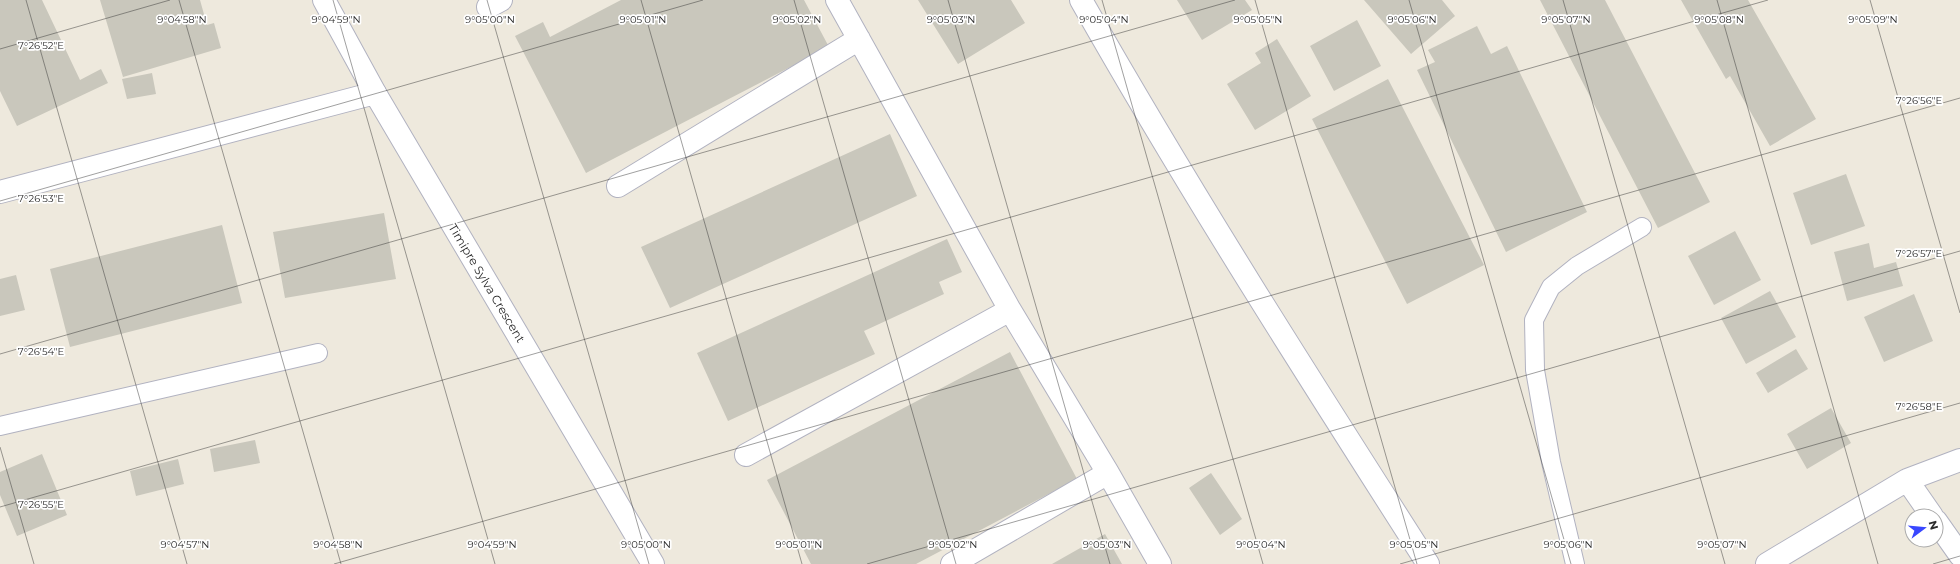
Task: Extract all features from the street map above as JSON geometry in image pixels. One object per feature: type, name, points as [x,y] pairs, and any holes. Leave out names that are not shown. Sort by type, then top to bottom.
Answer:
[{"type":"street","name":"Timipre Sylva Crescent","points":[[324,0],[375,93],[653,564]]},
{"type":"street","points":[[836,0],[1010,310],[1108,473],[1160,564]]},
{"type":"street","points":[[1081,0],[1152,124],[1302,367],[1428,564]]},
{"type":"street","points":[[618,186],[859,40]]},
{"type":"street","points":[[0,192],[375,93]]},
{"type":"street","points":[[746,455],[1010,310]]},
{"type":"street","points":[[1767,564],[1907,480],[1960,460]]},
{"type":"street","points":[[952,564],[1108,473]]},
{"type":"street","points":[[1907,480],[1926,508]]},
{"type":"street","points":[[1944,532],[1960,555]]},
{"type":"lane","points":[[1576,564],[1551,462],[1535,370],[1534,320],[1551,287],[1577,266],[1642,227]]},
{"type":"lane","points":[[0,426],[318,353]]},
{"type":"building","points":[[0,0],[42,0],[80,80],[101,69],[108,83],[17,126],[0,91]]},
{"type":"building","points":[[100,0],[200,0],[207,25],[214,23],[221,48],[123,77]]},
{"type":"building","points":[[621,0],[804,0],[829,47],[586,173],[515,36],[543,22],[550,37]]},
{"type":"building","points":[[918,0],[1011,0],[1025,23],[958,64]]},
{"type":"building","points":[[1177,0],[1245,0],[1252,10],[1202,40]]},
{"type":"building","points":[[1364,0],[1442,0],[1455,16],[1411,54]]},
{"type":"building","points":[[1540,0],[1605,0],[1710,202],[1658,228]]},
{"type":"building","points":[[1681,0],[1748,0],[1816,119],[1770,146],[1730,76],[1726,79]]},
{"type":"building","points":[[1357,20],[1381,66],[1334,91],[1310,46]]},
{"type":"building","points":[[1477,26],[1491,54],[1507,46],[1587,212],[1506,252],[1417,70],[1435,62],[1428,50]]},
{"type":"building","points":[[1277,39],[1311,96],[1255,130],[1227,84],[1261,63],[1255,53]]},
{"type":"building","points":[[152,73],[156,94],[127,99],[122,79]]},
{"type":"building","points":[[1388,79],[1484,265],[1407,304],[1312,119]]},
{"type":"building","points":[[890,134],[917,196],[670,308],[641,247]]},
{"type":"building","points":[[1846,174],[1865,226],[1811,245],[1793,193]]},
{"type":"building","points":[[384,213],[396,279],[285,298],[273,232]]},
{"type":"building","points":[[222,225],[242,303],[70,347],[50,269]]},
{"type":"building","points":[[1735,231],[1761,280],[1714,305],[1688,256]]},
{"type":"building","points":[[947,239],[962,272],[939,282],[944,294],[864,331],[875,354],[728,421],[697,353]]},
{"type":"building","points":[[1869,243],[1874,268],[1896,262],[1903,286],[1847,301],[1834,252]]},
{"type":"building","points":[[16,275],[25,310],[0,316],[0,279]]},
{"type":"building","points":[[1770,291],[1796,337],[1746,364],[1721,318]]},
{"type":"building","points":[[1914,294],[1933,341],[1884,362],[1864,317]]},
{"type":"building","points":[[1796,349],[1808,369],[1768,393],[1756,373]]},
{"type":"building","points":[[1010,352],[1077,479],[916,564],[811,564],[767,480]]},
{"type":"building","points":[[1831,408],[1851,443],[1807,469],[1787,434]]},
{"type":"building","points":[[255,440],[260,463],[214,472],[210,449]]},
{"type":"building","points":[[42,454],[67,515],[17,536],[0,495],[0,472]]},
{"type":"building","points":[[178,459],[184,484],[136,496],[130,471]]},
{"type":"building","points":[[1211,473],[1242,519],[1220,535],[1189,488]]},
{"type":"building","points":[[1105,534],[1122,564],[1052,564]]}]
